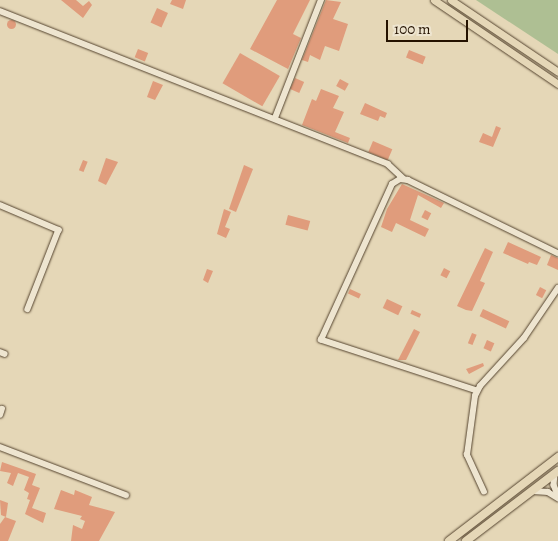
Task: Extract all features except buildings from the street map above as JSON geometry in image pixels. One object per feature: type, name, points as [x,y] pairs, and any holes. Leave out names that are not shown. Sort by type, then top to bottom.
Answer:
[{"type":"highway","points":[[449,541],[558,457]]},
{"type":"highway","points":[[466,541],[557,472]]},
{"type":"main road","points":[[434,0],[558,84]]},
{"type":"main road","points":[[451,0],[558,72]]},
{"type":"street","points":[[275,118],[321,0]]},
{"type":"street","points":[[0,12],[275,118],[388,164],[403,178],[558,253]]},
{"type":"street","points":[[403,178],[392,184],[381,204],[321,340],[477,391]]},
{"type":"street","points":[[0,205],[59,230],[28,309]]},
{"type":"street","points":[[484,492],[467,455],[477,391],[521,343],[558,288]]},
{"type":"street","points":[[0,447],[126,495]]},
{"type":"street","points":[[557,472],[554,485],[558,497]]},
{"type":"street","points":[[533,491],[548,492],[558,497]]},
{"type":"green space","points":[[476,0],[558,0],[558,54]]}]
